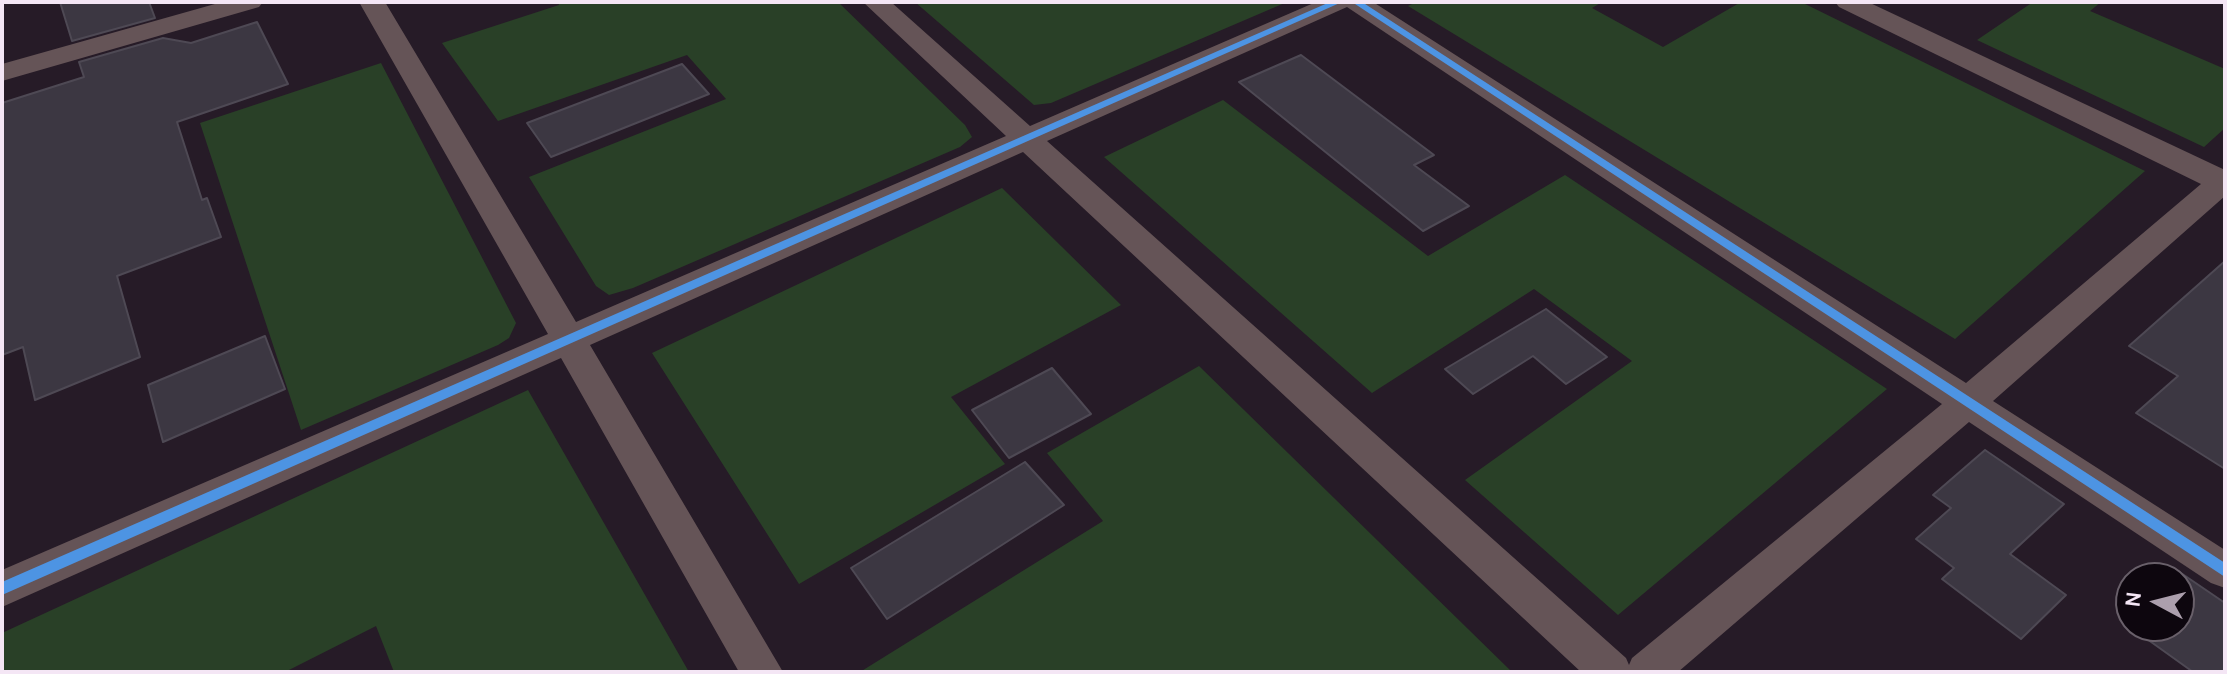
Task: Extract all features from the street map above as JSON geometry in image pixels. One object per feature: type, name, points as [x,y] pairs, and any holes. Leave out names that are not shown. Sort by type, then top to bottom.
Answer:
[{"type":"street","points":[[2,73],[250,2]]},
{"type":"street","points":[[372,2],[762,672]]},
{"type":"street","points":[[876,2],[1611,672]]},
{"type":"street","points":[[2,589],[1338,2]]},
{"type":"street","points":[[1356,2],[2225,571]]},
{"type":"street","points":[[1647,672],[2224,182],[1848,2]]},
{"type":"green space","points":[[558,2],[838,2],[965,125],[972,137],[960,147],[633,288],[609,295],[596,286],[529,177],[726,99],[687,55],[498,121],[442,43],[559,5]]},
{"type":"green space","points":[[915,2],[1287,2],[1051,103],[1034,105]]},
{"type":"green space","points":[[1416,2],[1602,2],[1592,8],[1663,47],[1741,2],[1801,2],[2145,171],[1955,339],[1408,6]]},
{"type":"green space","points":[[2033,2],[2101,2],[2090,11],[2225,69],[2225,128],[2204,147],[1977,40]]},
{"type":"green space","points":[[381,63],[516,323],[509,338],[498,345],[301,430],[200,123]]},
{"type":"green space","points":[[1223,100],[1428,256],[1565,175],[1887,389],[1618,615],[1465,480],[1632,361],[1534,289],[1372,393],[1104,157]]},
{"type":"green space","points":[[1002,188],[1121,305],[951,397],[1005,464],[799,584],[652,353]]},
{"type":"green space","points":[[1199,366],[1512,672],[860,672],[1103,521],[1047,453]]},
{"type":"green space","points":[[528,390],[689,672],[394,672],[376,626],[285,672],[2,672],[2,633]]},
{"type":"building","points":[[60,2],[149,2],[155,18],[72,41]]},
{"type":"building","points":[[257,22],[288,84],[177,122],[202,200],[207,198],[221,237],[117,276],[140,357],[35,400],[23,347],[2,355],[2,103],[84,77],[79,62],[163,38],[191,43]]},
{"type":"building","points":[[1301,55],[1434,155],[1414,165],[1469,206],[1423,231],[1239,82]]},
{"type":"building","points":[[682,64],[709,94],[551,157],[527,123]]},
{"type":"building","points":[[2225,261],[2225,469],[2136,413],[2178,376],[2129,346]]},
{"type":"building","points":[[1546,309],[1607,357],[1566,384],[1533,356],[1473,394],[1445,369]]},
{"type":"building","points":[[265,336],[285,389],[163,442],[148,385]]},
{"type":"building","points":[[1052,368],[1091,414],[1009,458],[972,410]]},
{"type":"building","points":[[1985,450],[2064,504],[2010,554],[2066,595],[2021,639],[1942,579],[1954,568],[1916,539],[1951,508],[1933,495]]},
{"type":"building","points":[[1025,462],[1064,505],[887,619],[851,568]]},
{"type":"building","points":[[2195,583],[2225,603],[2225,672],[2193,672],[2151,642],[2195,642]]},
{"type":"cycle path","points":[[2,589],[1338,2]]},
{"type":"cycle path","points":[[1356,2],[2225,571]]}]
